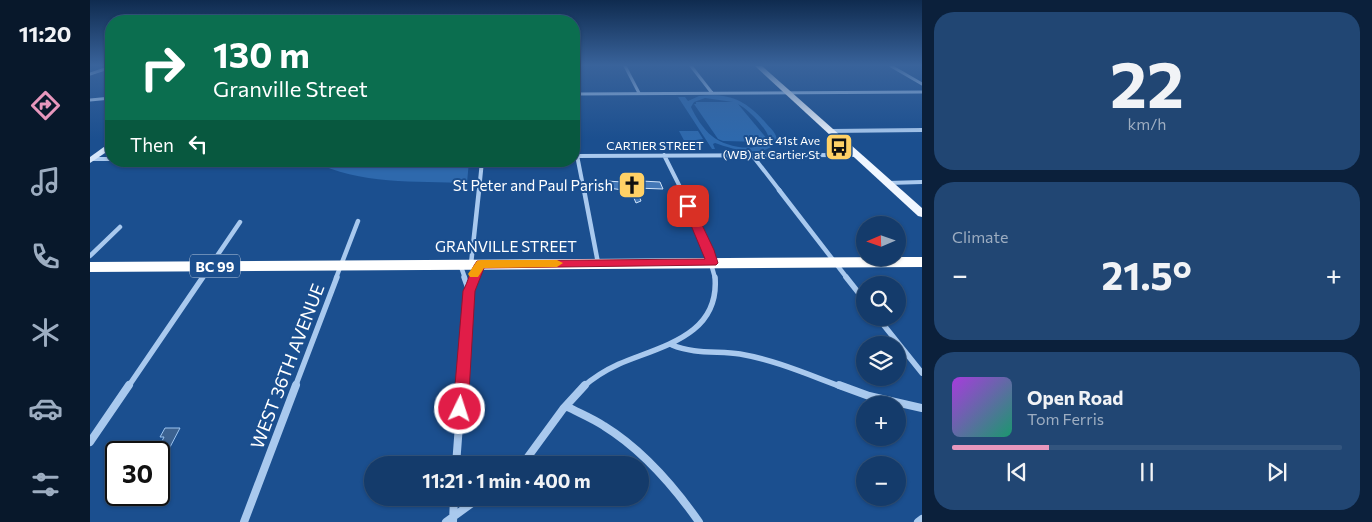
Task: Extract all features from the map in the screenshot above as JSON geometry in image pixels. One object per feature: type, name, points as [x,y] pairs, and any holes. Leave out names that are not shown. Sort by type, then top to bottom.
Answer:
[{"type":"highway","name":"GRANVILLE STREET","points":[[90,267],[922,262]]},
{"type":"main road","points":[[787,92],[922,214]]},
{"type":"street","points":[[637,90],[639,94]]},
{"type":"street","points":[[580,94],[922,92]]},
{"type":"street","points":[[90,100],[105,99]]},
{"type":"street","points":[[830,130],[922,130]]},
{"type":"street","points":[[92,160],[105,150]]},
{"type":"street","name":"CARTIER STREET","points":[[580,156],[856,154]]},
{"type":"street","points":[[530,456],[566,406],[589,381],[606,369],[626,360],[672,344],[697,326],[716,294],[716,281],[709,250],[664,155]]},
{"type":"street","points":[[752,155],[856,289]]},
{"type":"street","points":[[92,160],[105,159]]},
{"type":"street","points":[[457,456],[471,264],[481,167]]},
{"type":"street","points":[[577,167],[598,263]]},
{"type":"street","points":[[888,182],[922,182]]},
{"type":"street","name":"WEST 36TH AVENUE","points":[[244,522],[358,220]]},
{"type":"street","points":[[90,442],[240,222]]},
{"type":"street","points":[[90,256],[120,226]]},
{"type":"street","points":[[469,291],[473,284],[475,272],[471,264]]},
{"type":"street","points":[[884,326],[922,373]]},
{"type":"street","points":[[672,344],[682,349],[739,354],[764,359],[869,396],[922,408]]},
{"type":"street","points":[[566,406],[604,426],[644,458],[672,485],[699,522]]},
{"type":"street","points":[[451,520],[453,506]]},
{"type":"street","points":[[451,520],[468,506]]},
{"type":"street","points":[[918,522],[922,518]]},
{"type":"shaded area","points":[[710,95],[728,97],[744,103],[758,114],[773,131],[777,141],[765,150],[757,151],[739,150],[715,143],[713,144],[715,149],[712,149],[678,97],[685,97],[688,101],[699,96]],"holes":[[[705,98],[733,102],[696,102],[694,104],[718,139],[723,141],[766,142],[765,140],[768,140],[738,104],[758,121],[769,137],[769,141],[763,145],[748,148],[724,143],[712,136],[706,130],[697,119],[691,107],[694,102]]]},
{"type":"shaded area","points":[[679,131],[698,131],[703,139],[696,140],[701,148],[688,148]]},
{"type":"shaded area","points":[[326,167],[468,167],[467,183],[368,178]]},
{"type":"shaded area","points":[[165,428],[180,428],[170,447],[170,441],[162,441],[164,437],[160,437]]},
{"type":"building","name":"St Peter and Paul Parish","points":[[623,180],[660,182],[663,189],[636,188],[641,201],[636,203],[631,191],[608,188],[606,181],[623,182]]},
{"type":"slow traffic","points":[[474,274],[481,264],[557,263]]},
{"type":"place","name":"West 41st Ave (WB) at Cartier St","points":[[839,147]]},
{"type":"place","name":"St Peter and Paul Parish","points":[[632,185]]},
{"type":"route","points":[[460,409],[469,291],[473,284],[475,272],[481,264],[712,263],[709,250],[688,206]]}]
